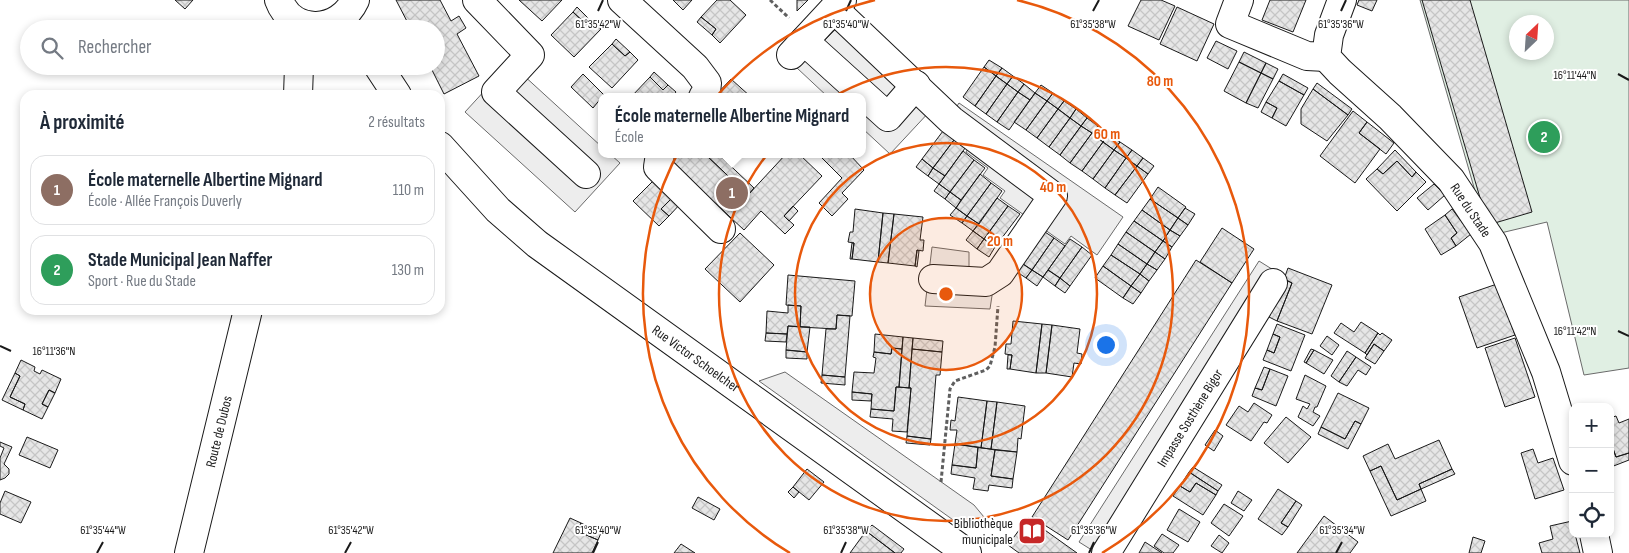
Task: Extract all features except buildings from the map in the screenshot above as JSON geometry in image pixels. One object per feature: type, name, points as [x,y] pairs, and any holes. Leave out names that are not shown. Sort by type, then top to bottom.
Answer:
[{"type":"main road","points":[[279,0],[294,20]]},
{"type":"main road","points":[[477,0],[530,55],[496,92],[586,174]]},
{"type":"main road","points":[[622,0],[695,67],[707,83],[705,93]]},
{"type":"main road","points":[[1239,0],[1230,24],[1307,56],[1326,57],[1328,35],[1342,0]]},
{"type":"main road","points":[[338,20],[348,13],[355,1]]},
{"type":"main road","points":[[355,1],[360,20]]},
{"type":"main road","points":[[857,93],[797,48],[838,4],[951,120],[1053,196],[1000,272],[986,282],[933,279]]},
{"type":"main road","name":"Rue du Stade","points":[[1326,57],[1390,117],[1451,180],[1493,243],[1546,372],[1569,448]]},
{"type":"main road","points":[[298,90],[299,75]]},
{"type":"main road","points":[[384,75],[394,90]]},
{"type":"main road","points":[[866,100],[888,116],[916,86]]},
{"type":"main road","name":"Rue Victor Schoelcher","points":[[445,152],[498,210],[537,244],[967,553]]},
{"type":"main road","points":[[659,158],[658,167],[721,229]]},
{"type":"main road","name":"Impasse Sosthène Bigor","points":[[1106,553],[1273,283]]},
{"type":"main road","name":"Route de Dubos","points":[[189,553],[247,315]]},
{"type":"main road","points":[[1595,538],[1598,553]]},
{"type":"path","points":[[941,482],[950,389],[956,382],[986,370],[993,360],[1000,272]]},
{"type":"green space","points":[[1420,0],[1629,0],[1629,368],[1584,375],[1547,222],[1488,236]]},
{"type":"shaded area","points":[[838,27],[931,110],[890,154],[866,132],[866,93],[824,93],[797,68]]},
{"type":"shaded area","points":[[510,63],[598,143],[598,158],[614,158],[620,163],[575,212],[465,112]]},
{"type":"shaded area","points":[[959,103],[1123,217],[1097,255],[1071,236],[1065,244],[1000,198],[1005,191],[983,175],[988,168],[966,152],[971,143],[945,124]]},
{"type":"shaded area","points":[[932,247],[969,252],[969,270],[993,289],[990,309],[925,306]]},
{"type":"shaded area","points":[[1259,261],[1275,271],[1095,552],[1079,542]]},
{"type":"shaded area","points":[[785,372],[974,505],[984,517],[963,527],[759,381]]},
{"type":"place","name":"Stade Municipal Jean Naffer","points":[[1544,137]]},
{"type":"place","name":"École maternelle Albertine Mignard","points":[[732,193]]},
{"type":"place","name":"Bibliothèque municipale","points":[[1032,531]]}]
